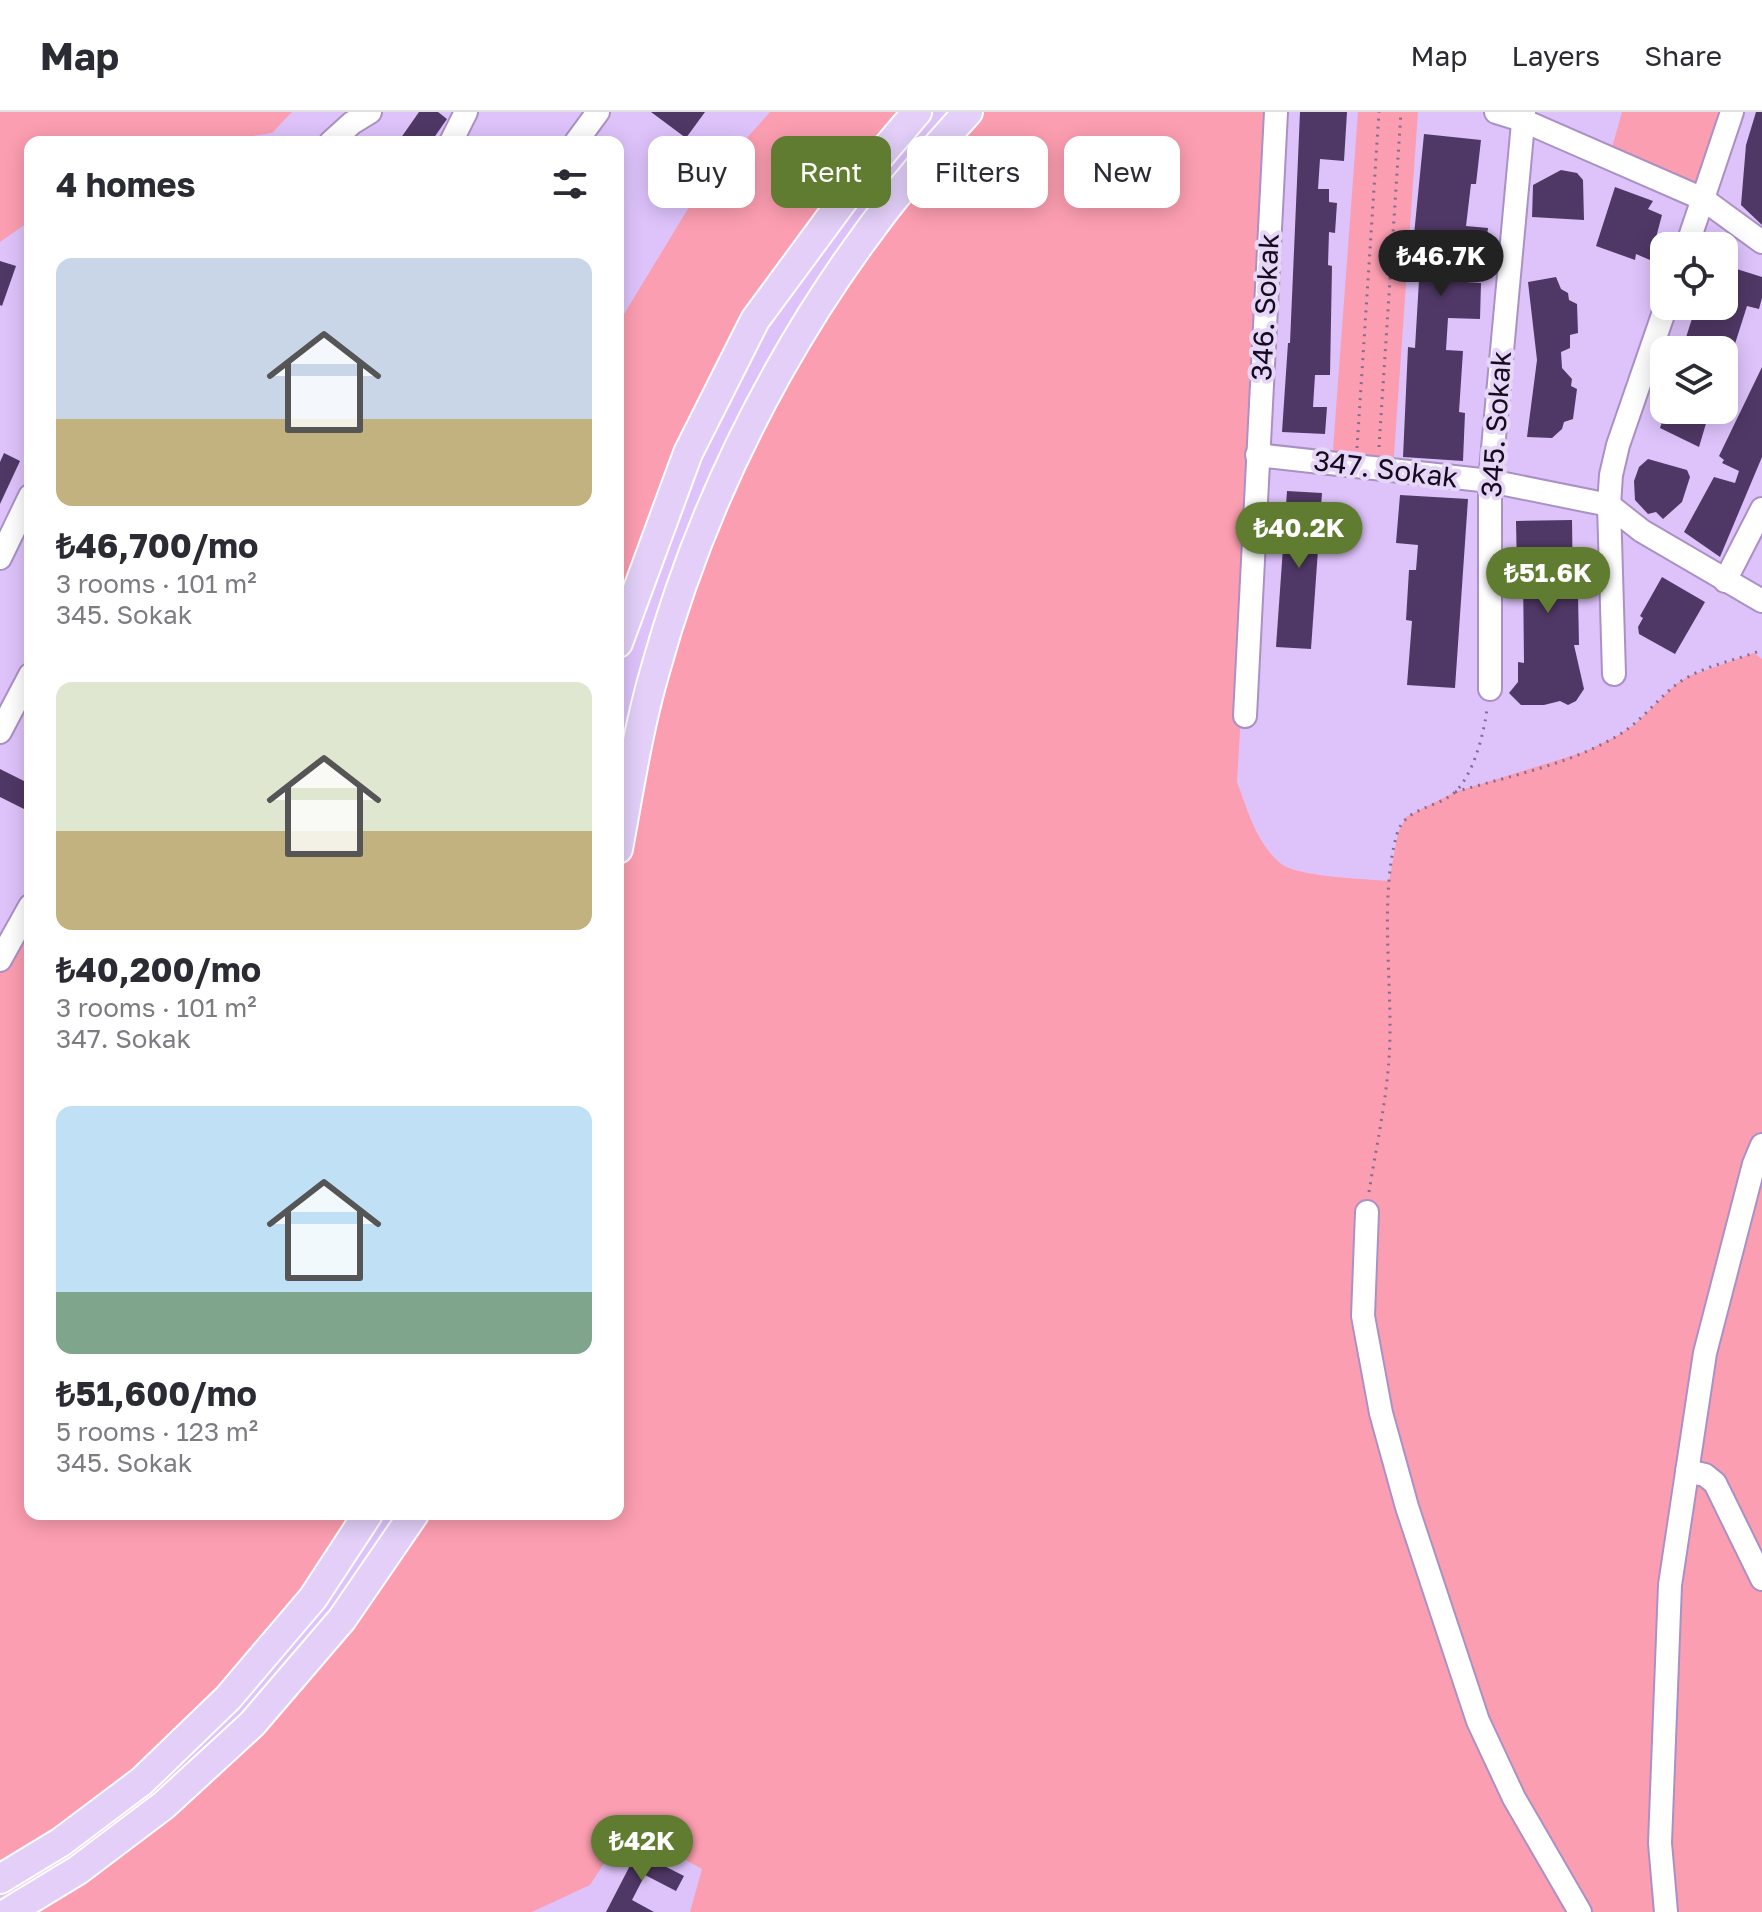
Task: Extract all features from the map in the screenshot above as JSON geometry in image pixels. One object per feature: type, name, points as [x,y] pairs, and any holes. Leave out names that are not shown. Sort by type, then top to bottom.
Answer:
[{"type":"main road","points":[[624,627],[688,453],[755,320],[850,191],[917,112]]},
{"type":"main road","points":[[624,820],[654,673],[681,586],[727,471],[792,344],[882,215],[968,112]]},
{"type":"main road","points":[[0,1879],[61,1842],[142,1781],[228,1698],[313,1598],[364,1520]]},
{"type":"main road","points":[[9,1912],[78,1870],[164,1805],[252,1724],[342,1619],[410,1520]]},
{"type":"street","points":[[338,136],[370,112]]},
{"type":"street","points":[[454,136],[466,112]]},
{"type":"street","points":[[580,136],[598,112]]},
{"type":"street","name":"346. Sokak","points":[[1245,716],[1276,112]]},
{"type":"street","points":[[1496,112],[1523,116],[1703,199],[1762,242]]},
{"type":"street","points":[[1692,232],[1732,112]]},
{"type":"street","name":"345. Sokak","points":[[1490,689],[1490,481],[1523,116]]},
{"type":"street","points":[[1614,674],[1609,505],[1618,445],[1661,320]]},
{"type":"street","name":"347. Sokak","points":[[1257,455],[1490,481],[1609,505]]},
{"type":"street","points":[[1609,505],[1642,531],[1762,601]]},
{"type":"street","points":[[0,558],[24,508]]},
{"type":"street","points":[[1725,581],[1762,509]]},
{"type":"street","points":[[0,732],[24,686]]},
{"type":"street","points":[[0,960],[24,917]]},
{"type":"street","points":[[1666,1912],[1660,1843],[1670,1585],[1705,1353],[1754,1164],[1762,1145]]},
{"type":"street","points":[[1367,1212],[1363,1316],[1378,1400],[1407,1507],[1478,1721],[1514,1798],[1580,1912]]},
{"type":"street","points":[[1687,1471],[1705,1475],[1715,1483],[1762,1579]]},
{"type":"path","points":[[1367,467],[1379,112]]},
{"type":"path","points":[[1367,467],[1401,112]]},
{"type":"path","points":[[1367,1212],[1389,1059],[1389,881],[1398,833],[1406,817],[1455,792],[1584,752],[1635,724],[1675,685],[1689,676],[1762,650]]},
{"type":"path","points":[[1455,792],[1471,766],[1485,731],[1490,689]]},
{"type":"shaded area","points":[[0,112],[292,112],[272,133],[252,136],[24,136],[24,225],[0,242]]},
{"type":"shaded area","points":[[770,112],[917,112],[891,145],[891,136],[771,136],[771,208],[842,208],[755,320],[624,629],[624,314],[688,208],[755,208],[755,136],[749,136]]},
{"type":"shaded area","points":[[968,112],[1276,112],[1237,782],[1259,836],[1272,855],[1288,868],[1301,871],[1389,881],[1398,833],[1406,817],[1455,792],[1584,752],[1617,736],[1689,676],[1754,653],[1762,659],[1762,1912],[690,1912],[702,1869],[627,1828],[590,1885],[532,1912],[9,1912],[164,1805],[409,1520],[624,1520],[624,820],[654,673],[792,344],[907,192],[907,208],[1048,208],[1048,136],[950,136]]},
{"type":"shaded area","points":[[1358,112],[1418,112],[1393,470],[1332,463]]},
{"type":"shaded area","points":[[1622,112],[1732,112],[1703,199],[1609,158]]},
{"type":"shaded area","points":[[24,917],[24,1520],[363,1520],[228,1698],[0,1879],[0,960]]},
{"type":"building","points":[[419,112],[438,112],[447,119],[435,136],[402,136]]},
{"type":"building","points":[[651,112],[705,112],[687,136]]},
{"type":"building","points":[[1300,112],[1347,112],[1344,161],[1320,159],[1318,189],[1329,189],[1329,202],[1337,203],[1335,233],[1329,232],[1328,265],[1332,266],[1330,375],[1315,375],[1313,407],[1327,407],[1325,434],[1282,432],[1290,343]]},
{"type":"building","points":[[1756,112],[1762,112],[1762,225],[1741,205],[1746,145]]},
{"type":"building","points":[[1424,134],[1481,140],[1476,184],[1471,184],[1466,226],[1488,228],[1485,252],[1452,249],[1451,281],[1481,283],[1480,319],[1448,318],[1446,350],[1463,351],[1459,412],[1465,413],[1463,461],[1403,457],[1408,347],[1415,348],[1421,246],[1413,245]]},
{"type":"building","points":[[1561,170],[1577,173],[1583,180],[1584,220],[1532,217],[1533,185]]},
{"type":"building","points":[[1615,187],[1653,201],[1648,209],[1662,215],[1657,232],[1650,232],[1650,260],[1636,254],[1635,260],[1596,246]]},
{"type":"building","points":[[0,261],[16,266],[2,306],[0,305]]},
{"type":"building","points":[[1738,269],[1762,277],[1759,309],[1747,306],[1737,336],[1686,336],[1692,320],[1738,320]]},
{"type":"building","points":[[1556,277],[1561,289],[1568,293],[1569,300],[1577,304],[1578,333],[1570,335],[1570,348],[1561,352],[1562,368],[1572,379],[1571,386],[1577,389],[1573,419],[1564,422],[1562,429],[1552,438],[1527,437],[1537,360],[1528,282]]},
{"type":"building","points":[[1762,367],[1762,457],[1720,557],[1684,532],[1714,477],[1735,483],[1739,471],[1722,463],[1724,460],[1719,456],[1734,424],[1738,424],[1738,417]]},
{"type":"building","points":[[1661,424],[1706,424],[1699,447],[1660,428]]},
{"type":"building","points":[[4,453],[20,461],[0,504],[0,462]]},
{"type":"building","points":[[1648,459],[1687,470],[1690,477],[1682,502],[1663,519],[1656,512],[1648,514],[1635,500],[1634,481],[1639,467]]},
{"type":"building","points":[[1287,491],[1322,493],[1311,649],[1276,647]]},
{"type":"building","points":[[1400,495],[1468,499],[1455,688],[1407,685],[1412,621],[1406,620],[1409,570],[1416,570],[1418,545],[1396,543]]},
{"type":"building","points":[[1572,520],[1573,594],[1578,594],[1579,645],[1574,645],[1584,689],[1576,701],[1568,705],[1560,701],[1521,705],[1509,693],[1518,682],[1518,662],[1524,663],[1523,572],[1517,572],[1516,521]]},
{"type":"building","points":[[1662,577],[1705,602],[1675,654],[1639,634],[1638,627],[1643,618],[1640,616]]},
{"type":"building","points":[[0,769],[24,781],[24,809],[0,797]]},
{"type":"building","points":[[637,1852],[684,1876],[676,1891],[645,1875],[632,1900],[654,1912],[606,1912]]}]
